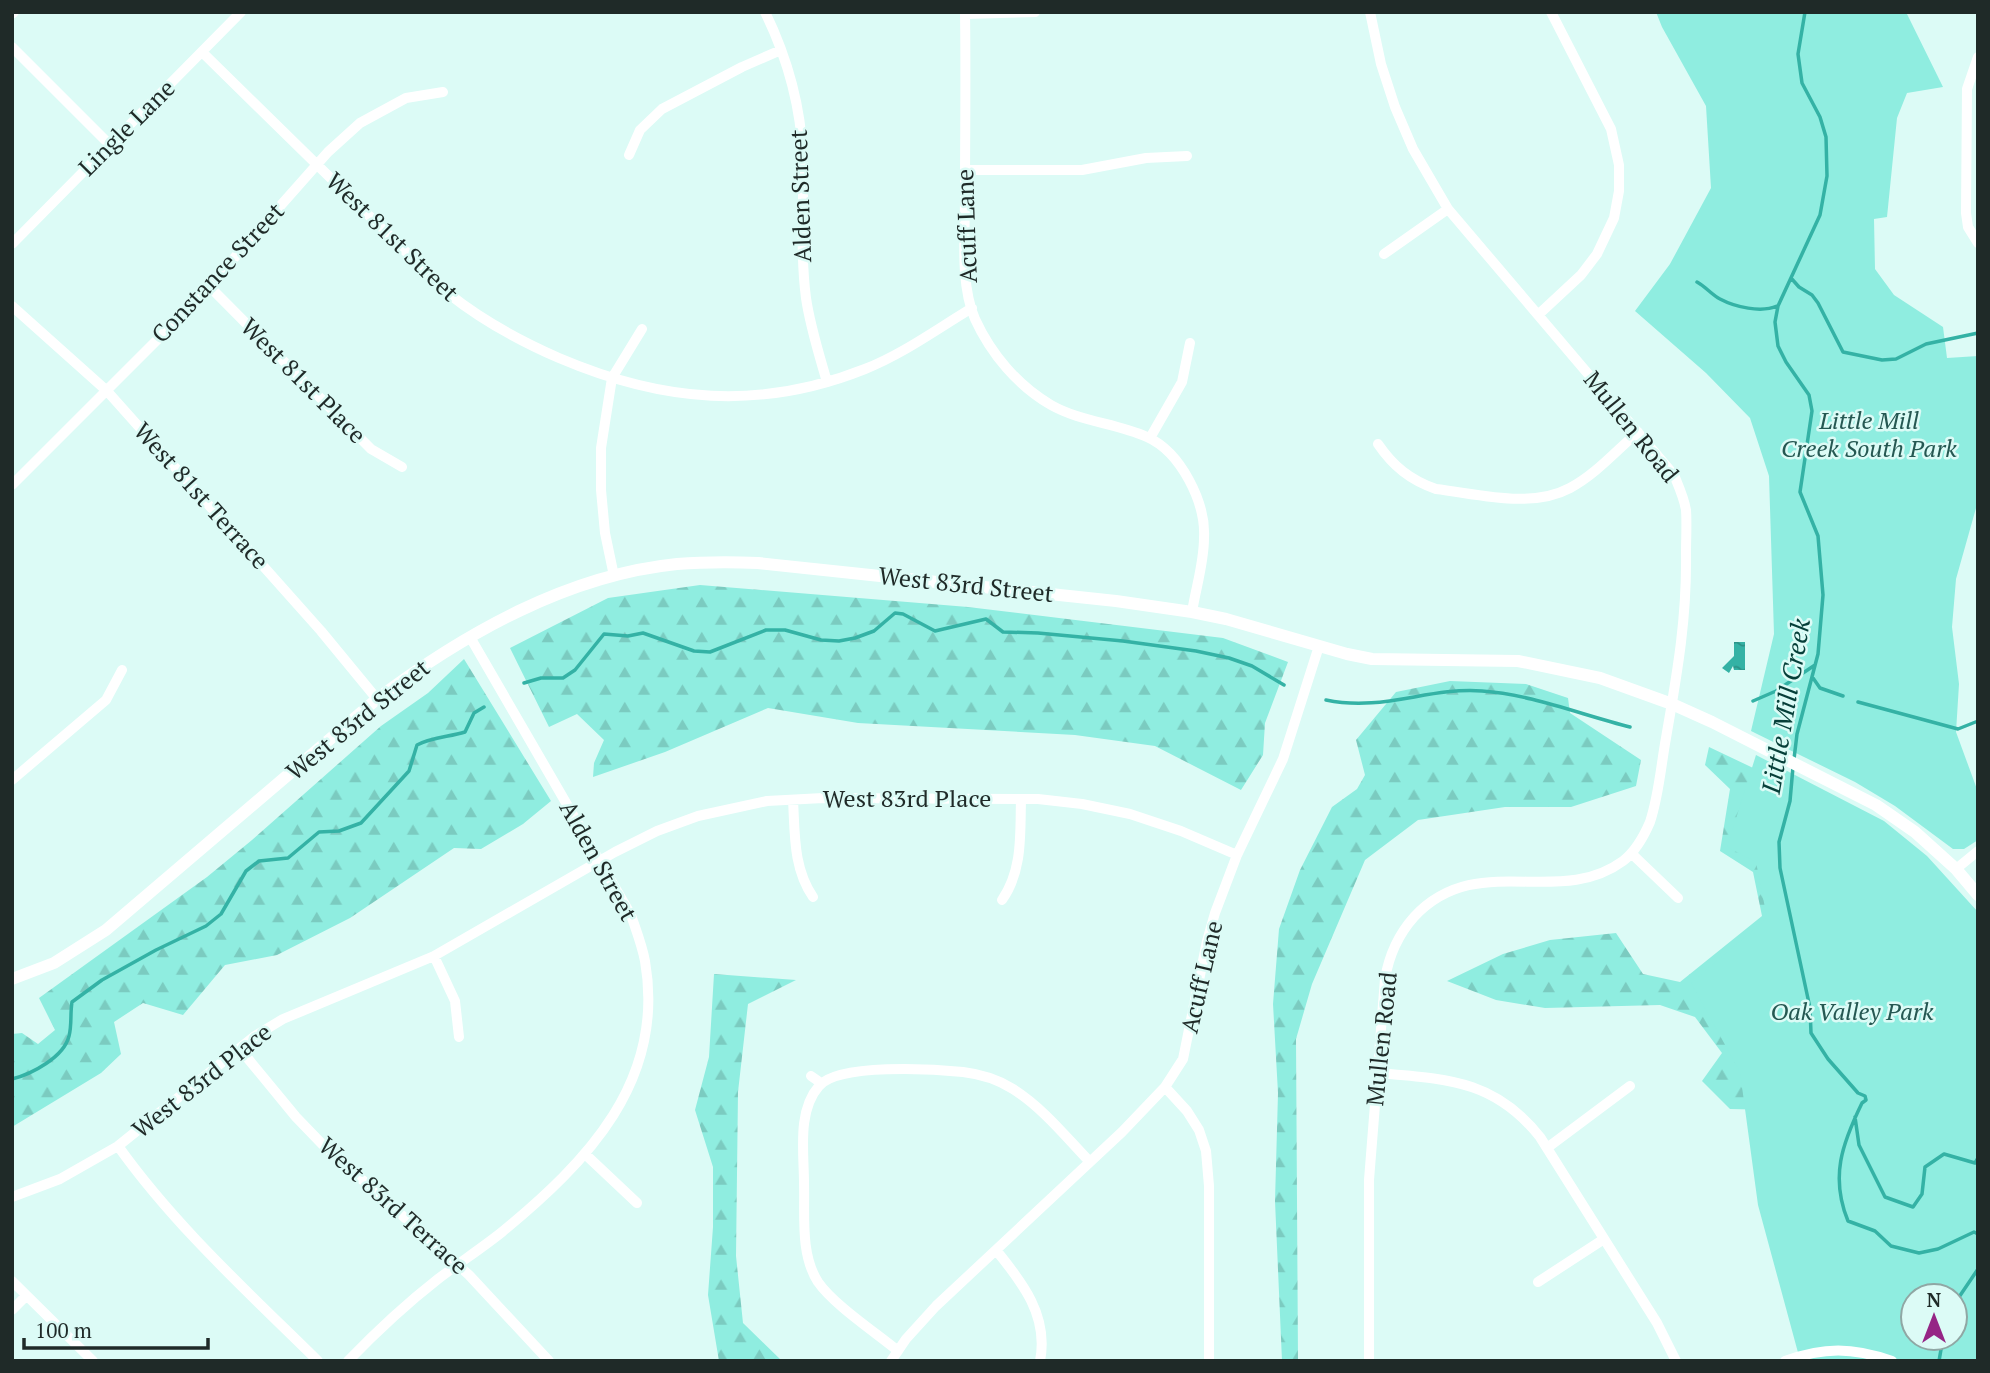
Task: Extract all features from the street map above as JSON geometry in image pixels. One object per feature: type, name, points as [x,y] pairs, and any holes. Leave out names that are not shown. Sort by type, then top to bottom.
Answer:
[{"type":"street","name":"Lingle Lane","points":[[12,244],[241,12]]},
{"type":"street","name":"Alden Street","points":[[765,12],[780,50],[796,107],[803,156],[803,267],[806,300],[827,382]]},
{"type":"street","points":[[965,13],[1035,12]]},
{"type":"street","name":"Mullen Road","points":[[1369,1361],[1369,1180],[1387,968],[1400,937],[1421,910],[1440,896],[1473,883],[1496,880],[1571,881],[1591,878],[1606,872],[1632,854],[1643,837],[1651,815],[1672,704],[1686,601],[1686,511],[1683,495],[1674,475],[1448,209],[1413,149],[1395,107],[1381,64],[1370,12]]},
{"type":"street","points":[[1538,315],[1581,275],[1597,254],[1614,218],[1619,191],[1619,165],[1611,129],[1551,12]]},
{"type":"street","name":"Acuff Lane","points":[[965,13],[965,265],[975,320],[995,354],[1012,376],[1028,390],[1051,406],[1077,417],[1150,438],[1184,472],[1202,512],[1204,538],[1192,612]]},
{"type":"street","points":[[12,47],[110,145]]},
{"type":"street","points":[[629,155],[640,130],[662,109],[780,50]]},
{"type":"street","name":"West 81st Street","points":[[202,52],[449,294],[472,312],[533,346],[612,378],[676,394],[714,397],[752,397],[790,392],[866,369],[895,355],[972,308]]},
{"type":"street","points":[[1978,57],[1967,89],[1966,214],[1968,227],[1978,243]]},
{"type":"street","name":"Constance Street","points":[[12,485],[209,286],[317,165],[360,124],[406,98],[443,92]]},
{"type":"street","points":[[965,170],[1082,170],[1146,158],[1187,156]]},
{"type":"street","points":[[1384,254],[1448,209]]},
{"type":"street","name":"West 81st Place","points":[[209,286],[371,449],[402,467]]},
{"type":"street","name":"West 81st Terrace","points":[[12,306],[107,391],[321,631],[377,699]]},
{"type":"street","points":[[614,576],[601,490],[601,448],[612,378],[642,329]]},
{"type":"street","points":[[1150,438],[1182,382],[1190,343]]},
{"type":"street","points":[[1378,444],[1388,459],[1401,471],[1436,489],[1536,499],[1556,495],[1572,487],[1637,432]]},
{"type":"street","name":"West 83rd Street","points":[[12,979],[54,962],[106,930],[377,699],[417,669],[470,637],[518,611],[614,576],[677,564],[722,562],[1116,601],[1226,619],[1372,659],[1518,661],[1600,678],[1672,704],[1876,805],[1915,832],[1956,869],[1978,895]]},
{"type":"street","name":"Alden Street","points":[[348,1361],[397,1313],[502,1232],[553,1187],[585,1154],[611,1120],[628,1090],[639,1059],[646,1026],[648,1004],[645,961],[631,915],[470,637]]},
{"type":"street","name":"Acuff Lane","points":[[891,1361],[936,1306],[1122,1132],[1165,1087],[1183,1059],[1207,941],[1237,855],[1283,759],[1319,646]]},
{"type":"street","points":[[12,780],[106,700],[122,670]]},
{"type":"street","name":"West 83rd Place","points":[[12,1196],[60,1178],[118,1146],[256,1036],[293,1013],[369,985],[434,956],[657,831],[729,807],[767,801],[823,798],[1021,799],[1082,804],[1130,814],[1181,831],[1237,855]]},
{"type":"street","name":"West 83rd Place","points":[[1002,900],[1016,873],[1021,799]]},
{"type":"street","name":"West 83rd Place","points":[[793,800],[798,862],[805,885],[813,897]]},
{"type":"street","points":[[1956,869],[1978,851]]},
{"type":"street","points":[[1632,854],[1678,898]]},
{"type":"street","points":[[434,956],[455,1002],[459,1037]]},
{"type":"street","name":"West 83rd Terrace","points":[[240,1049],[323,1144],[457,1265],[549,1361]]},
{"type":"street","points":[[898,1351],[833,1298],[819,1282],[810,1264],[805,1234],[803,1130],[811,1098],[821,1083],[835,1075],[874,1069],[964,1072],[988,1077],[1012,1088],[1035,1105],[1090,1162]]},
{"type":"street","points":[[1379,1073],[1415,1076],[1480,1088],[1504,1101],[1526,1118],[1657,1323],[1676,1361]]},
{"type":"street","points":[[811,1076],[821,1083]]},
{"type":"street","points":[[1547,1148],[1630,1086]]},
{"type":"street","points":[[1165,1087],[1193,1120],[1206,1151],[1209,1186],[1209,1361]]},
{"type":"street","points":[[118,1146],[191,1236],[318,1361]]},
{"type":"street","points":[[585,1154],[637,1203]]},
{"type":"street","points":[[1538,1282],[1604,1239]]},
{"type":"street","points":[[996,1250],[1026,1288],[1039,1318],[1042,1349],[1040,1361]]},
{"type":"street","points":[[12,1281],[93,1361]]},
{"type":"street","points":[[12,1310],[26,1296]]},
{"type":"street","points":[[1784,1361],[1814,1351],[1834,1350],[1854,1351],[1892,1361]]},
{"type":"green space","name":"Little Mill Creek South Park","points":[[1656,12],[1906,12],[1943,87],[1907,93],[1897,118],[1887,217],[1874,219],[1875,269],[1894,295],[1943,327],[1947,358],[1978,356],[1978,501],[1956,579],[1952,627],[1959,684],[1956,732],[1978,792],[1978,840],[1964,849],[1953,849],[1895,806],[1855,782],[1751,731],[1774,634],[1769,476],[1750,418],[1706,373],[1635,311],[1670,264],[1711,188],[1706,106]]},
{"type":"green space","points":[[700,585],[968,607],[1223,638],[1288,662],[1265,723],[1263,755],[1241,790],[1155,746],[1075,735],[858,723],[768,708],[665,752],[593,777],[594,763],[604,740],[577,714],[549,727],[510,648],[608,598]]},
{"type":"green space","points":[[464,659],[551,801],[523,824],[481,849],[454,848],[350,918],[277,955],[225,965],[183,1015],[143,1003],[114,1022],[121,1054],[101,1073],[12,1127],[12,1034],[22,1033],[38,1044],[55,1030],[39,998],[207,877],[381,726],[428,693]]},
{"type":"green space","points":[[1450,681],[1526,684],[1568,698],[1570,713],[1641,760],[1636,786],[1571,807],[1505,807],[1418,820],[1365,860],[1312,984],[1296,1039],[1298,1361],[1282,1361],[1275,1201],[1278,1093],[1273,1004],[1279,929],[1300,870],[1332,807],[1357,789],[1365,775],[1356,740],[1396,692]]},
{"type":"green space","name":"Oak Valley Park","points":[[1709,747],[1827,803],[1978,942],[1958,1282],[1941,1282],[1775,1110],[1730,1109],[1702,1081],[1722,1053],[1695,1017],[1660,1005],[1545,1008],[1496,1000],[1447,981],[1503,954],[1550,940],[1616,933],[1643,974],[1680,982],[1762,916],[1753,872],[1720,851],[1730,789],[1705,765]]},
{"type":"green space","name":"Oak Valley Park","points":[[1756,755],[1884,821],[1927,856],[1978,912],[1978,1361],[1799,1361],[1758,1205],[1740,1072],[1691,983],[1767,918],[1756,862],[1727,847]]},
{"type":"green space","points":[[714,974],[796,980],[748,1004],[738,1092],[736,1256],[743,1323],[782,1361],[719,1361],[708,1295],[713,1227],[713,1167],[695,1110],[709,1057]]},
{"type":"water","points":[[1734,642],[1745,642],[1745,670],[1734,670],[1733,666],[1729,673],[1722,668],[1734,656]]},
{"type":"waterway","name":"Little Mill Creek","points":[[1794,759],[1797,734],[1818,654],[1823,595],[1818,536],[1800,492],[1812,411],[1809,395],[1778,346],[1775,322],[1778,306],[1820,215],[1827,176],[1826,137],[1820,117],[1802,83],[1798,54],[1805,12]]},
{"type":"waterway","points":[[1791,278],[1818,303],[1843,352],[1882,360],[1896,359],[1926,344],[1978,333]]},
{"type":"waterway","points":[[1697,282],[1717,297],[1733,304],[1756,309],[1777,306]]},
{"type":"waterway","points":[[524,683],[541,678],[563,678],[575,670],[604,634],[628,636],[643,633],[694,651],[710,652],[766,630],[785,630],[821,640],[855,638],[874,631],[895,613],[903,614],[935,631],[986,619],[1003,632],[1123,641],[1196,651],[1252,666],[1284,685]]},
{"type":"waterway","points":[[1753,701],[1776,691],[1815,665]]},
{"type":"waterway","points":[[1813,678],[1820,688],[1843,696]]},
{"type":"waterway","points":[[1326,700],[1367,703],[1443,692],[1482,691],[1537,701],[1630,727]]},
{"type":"waterway","points":[[1858,702],[1958,729],[1978,721]]},
{"type":"waterway","points":[[12,1079],[38,1069],[61,1051],[69,1036],[72,1002],[102,980],[206,926],[221,914],[246,871],[259,861],[288,858],[319,832],[339,831],[361,823],[409,771],[417,745],[465,732],[474,713],[484,707]]},
{"type":"waterway","name":"Little Mill Creek","points":[[1793,767],[1790,801],[1779,842],[1780,868],[1810,1008],[1811,1033],[1828,1059],[1866,1100],[1862,1103],[1849,1133],[1841,1161],[1840,1190],[1848,1221],[1875,1231],[1891,1246],[1919,1253],[1938,1249],[1974,1232],[1978,1234]]},
{"type":"waterway","points":[[1855,1117],[1859,1145],[1885,1197],[1913,1207],[1922,1194],[1925,1167],[1944,1154],[1975,1163],[1978,1158]]},
{"type":"waterway","name":"Little Mill Creek","points":[[1969,1282],[1978,1269]]},
{"type":"waterway","name":"Little Mill Creek","points":[[1939,1361],[1941,1352]]}]
